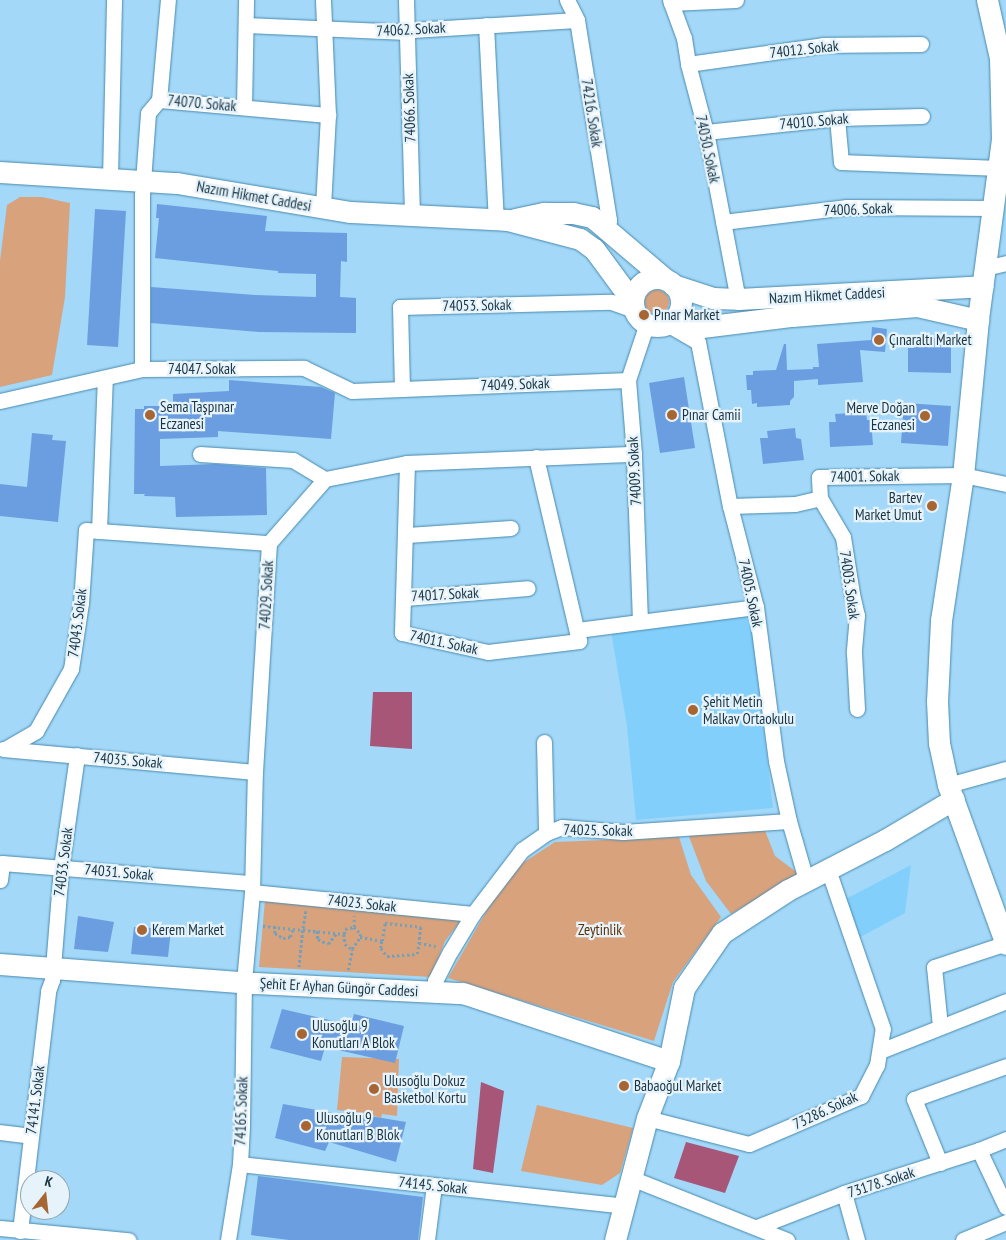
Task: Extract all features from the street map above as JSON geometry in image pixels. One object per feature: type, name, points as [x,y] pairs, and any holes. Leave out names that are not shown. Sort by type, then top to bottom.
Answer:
[{"type":"main road","points":[[987,0],[1003,58],[1004,140],[999,168],[998,208],[984,277],[978,320],[963,475],[941,620],[937,692],[939,743],[951,792],[1006,944]]},
{"type":"main road","name":"Nazım Hikmet Caddesi","points":[[0,172],[143,179],[351,212],[412,217],[502,220],[544,214],[573,213],[592,217],[670,282],[713,298],[738,300],[984,277]]},
{"type":"main road","name":"Nazım Hikmet Caddesi","points":[[502,220],[580,239],[594,249],[651,316],[694,328],[792,316],[917,306],[978,320]]},
{"type":"main road","points":[[651,279],[670,282],[681,298],[680,306],[651,316],[638,288],[644,282],[651,279]]},
{"type":"main road","points":[[615,1240],[626,1206],[631,1178],[648,1118],[668,1061],[684,988],[722,933],[806,880],[885,840],[951,792]]},
{"type":"main road","name":"Şehit Er Ayhan Güngör Caddesi","points":[[0,964],[53,970],[244,982],[463,993],[668,1061]]},
{"type":"street","points":[[110,178],[114,0]]},
{"type":"street","points":[[160,100],[168,0]]},
{"type":"street","points":[[244,107],[246,0]]},
{"type":"street","points":[[323,0],[326,30],[328,115],[323,207]]},
{"type":"street","name":"74066. Sokak","points":[[406,0],[412,217]]},
{"type":"street","name":"74216. Sokak","points":[[567,0],[577,20],[609,220],[604,228]]},
{"type":"street","points":[[671,2],[736,0]]},
{"type":"street","name":"74030. Sokak","points":[[671,2],[684,38],[688,64],[706,132],[738,300]]},
{"type":"street","name":"74062. Sokak","points":[[246,25],[326,30],[407,32],[412,30],[577,20]]},
{"type":"street","points":[[486,25],[502,220]]},
{"type":"street","name":"74012. Sokak","points":[[688,64],[823,44],[921,44]]},
{"type":"street","name":"74070. Sokak","points":[[142,369],[143,179],[148,112],[160,100],[328,115]]},
{"type":"street","name":"74010. Sokak","points":[[706,132],[837,118],[922,116]]},
{"type":"street","points":[[837,118],[841,162],[999,168]]},
{"type":"street","name":"74006. Sokak","points":[[723,222],[847,207],[998,208]]},
{"type":"street","points":[[984,277],[1006,263]]},
{"type":"street","name":"74053. Sokak","points":[[402,389],[400,307],[611,302],[651,316]]},
{"type":"street","name":"74009. Sokak","points":[[640,621],[634,454],[628,380],[651,316]]},
{"type":"street","name":"74005. Sokak","points":[[651,316],[698,342],[730,506],[756,607],[776,761],[789,821],[806,880]]},
{"type":"street","name":"74047. Sokak","points":[[0,401],[142,369],[304,368],[352,391],[402,389]]},
{"type":"street","name":"74043. Sokak","points":[[3,749],[36,731],[71,669],[93,531],[105,378]]},
{"type":"street","name":"74049. Sokak","points":[[402,389],[628,380]]},
{"type":"street","points":[[200,454],[292,460],[325,479],[407,463],[634,454]]},
{"type":"street","points":[[536,458],[578,635]]},
{"type":"street","name":"74017. Sokak","points":[[407,463],[405,598],[528,588]]},
{"type":"street","points":[[963,475],[1006,484]]},
{"type":"street","name":"74001. Sokak","points":[[730,506],[795,504],[820,498],[819,477],[963,475]]},
{"type":"street","name":"74029. Sokak","points":[[244,982],[252,887],[255,772],[269,543],[325,479]]},
{"type":"street","name":"74003. Sokak","points":[[820,498],[843,537],[857,616],[854,653],[857,709]]},
{"type":"street","points":[[406,535],[511,528]]},
{"type":"street","points":[[93,531],[269,543]]},
{"type":"street","name":"74011. Sokak","points":[[405,598],[402,633],[488,652],[640,621],[756,607]]},
{"type":"street","points":[[544,742],[546,833]]},
{"type":"street","name":"74035. Sokak","points":[[3,749],[255,772]]},
{"type":"street","name":"74033. Sokak","points":[[53,970],[61,868],[77,755]]},
{"type":"street","points":[[951,792],[1006,769]]},
{"type":"street","name":"74025. Sokak","points":[[433,992],[435,981],[473,914],[522,850],[546,833],[562,826],[623,832],[789,821]]},
{"type":"street","name":"74031. Sokak","points":[[0,880],[2,863],[252,887]]},
{"type":"street","name":"73286. Sokak","points":[[648,1118],[749,1144],[861,1096],[877,1065],[883,1029],[828,869]]},
{"type":"street","name":"74023. Sokak","points":[[252,887],[473,914]]},
{"type":"street","points":[[940,1026],[934,967],[1006,944]]},
{"type":"street","name":"74141. Sokak","points":[[20,1231],[48,991],[53,970]]},
{"type":"street","name":"74165. Sokak","points":[[231,1240],[240,1164],[242,1125],[244,982]]},
{"type":"street","points":[[880,1051],[940,1026],[1006,1002]]},
{"type":"street","points":[[940,1163],[914,1099],[1006,1066]]},
{"type":"street","points":[[0,1132],[31,1136]]},
{"type":"street","name":"73178. Sokak","points":[[757,1227],[844,1193],[979,1150],[1006,1139]]},
{"type":"street","points":[[979,1150],[1006,1207]]},
{"type":"street","name":"74145. Sokak","points":[[240,1164],[626,1206]]},
{"type":"street","points":[[631,1178],[788,1240]]},
{"type":"street","points":[[427,1240],[434,1185]]},
{"type":"street","points":[[844,1193],[856,1240]]},
{"type":"street","points":[[963,1240],[1006,1222]]},
{"type":"street","points":[[0,1228],[128,1240]]},
{"type":"path","points":[[385,924],[421,927],[417,954],[387,956],[381,948],[382,941],[385,924]]},
{"type":"path","points":[[262,934],[263,925],[344,934]]},
{"type":"path","points":[[276,926],[275,932],[283,938],[290,938],[293,928]]},
{"type":"path","points":[[346,976],[352,949],[361,934],[354,927],[345,929],[344,934],[345,944],[352,949]]},
{"type":"path","points":[[298,974],[304,930]]},
{"type":"path","points":[[317,931],[318,939],[328,944],[337,933]]},
{"type":"path","points":[[360,937],[382,941]]},
{"type":"path","points":[[419,941],[419,943],[439,947],[450,952]]},
{"type":"shaded area","name":"Şehit Metin Malkav Ortaokulu","points":[[750,615],[773,808],[636,820],[627,726],[611,631]]},
{"type":"shaded area","points":[[373,692],[412,692],[412,749],[370,746]]},
{"type":"shaded area","points":[[911,865],[905,913],[855,940],[840,902]]},
{"type":"shaded area","points":[[481,1082],[504,1091],[493,1173],[473,1169]]},
{"type":"shaded area","points":[[686,1142],[739,1156],[725,1193],[674,1178]]},
{"type":"green space","points":[[20,197],[42,197],[70,203],[65,297],[52,375],[0,387],[0,261],[7,205]]},
{"type":"green space","points":[[657,290],[665,294],[669,302],[665,310],[657,314],[649,310],[645,302],[649,294]]},
{"type":"green space","points":[[764,828],[775,856],[799,874],[731,914],[706,881],[688,834]]},
{"type":"green space","name":"Zeytinlik","points":[[679,837],[691,875],[721,917],[673,982],[654,1041],[448,978],[509,872],[555,842]]},
{"type":"green space","points":[[265,900],[462,919],[445,941],[431,977],[259,967]]},
{"type":"green space","points":[[342,1057],[399,1059],[397,1116],[382,1114],[381,1118],[365,1113],[337,1110]]},
{"type":"green space","points":[[537,1105],[633,1128],[620,1173],[602,1185],[521,1171]]},
{"type":"building","points":[[157,204],[267,216],[265,231],[347,233],[347,262],[341,261],[340,297],[356,298],[356,333],[259,332],[151,323],[151,287],[255,295],[316,297],[316,274],[278,273],[278,271],[155,258],[159,218],[156,218]]},
{"type":"building","points":[[95,209],[126,211],[118,347],[87,345]]},
{"type":"building","points":[[872,327],[887,329],[885,352],[860,350],[863,382],[818,385],[818,379],[794,381],[794,397],[790,401],[790,405],[757,407],[757,403],[752,404],[751,390],[747,390],[746,375],[753,375],[753,371],[776,370],[784,344],[786,344],[787,370],[813,369],[813,367],[819,367],[817,344],[871,340]]},
{"type":"building","points":[[914,338],[944,338],[944,347],[951,347],[951,373],[908,372],[908,348],[914,348]]},
{"type":"building","name":"Pınar Camii","points":[[684,377],[695,448],[660,453],[649,383]]},
{"type":"building","points":[[229,380],[321,387],[335,393],[331,439],[218,431],[218,437],[160,439],[160,466],[216,464],[266,468],[267,515],[176,517],[175,497],[134,494],[135,409],[144,409],[144,406],[173,406],[173,394],[229,391]]},
{"type":"building","points":[[904,403],[951,406],[948,446],[901,443]]},
{"type":"building","points":[[866,412],[867,420],[871,420],[873,445],[830,447],[829,422],[836,422],[835,414]]},
{"type":"building","points":[[795,428],[796,438],[801,439],[804,460],[763,464],[760,438],[768,438],[767,431]]},
{"type":"building","points":[[32,433],[53,435],[52,440],[66,441],[58,522],[0,516],[0,484],[27,487]]},
{"type":"building","points":[[78,916],[114,922],[108,952],[74,949]]},
{"type":"building","points":[[134,927],[171,929],[168,957],[131,954]]},
{"type":"building","points":[[282,1009],[351,1025],[354,1014],[404,1026],[395,1063],[325,1047],[321,1061],[270,1048]]},
{"type":"building","points":[[283,1104],[357,1117],[358,1114],[406,1122],[396,1162],[329,1142],[325,1151],[275,1138]]},
{"type":"building","points":[[258,1176],[423,1197],[418,1240],[289,1240],[251,1235]]},
{"type":"place","name":"Pınar Market","points":[[644,315]]},
{"type":"place","name":"Çınaraltı Market","points":[[879,340]]},
{"type":"place","name":"Sema Taşpınar Eczanesi","points":[[150,415]]},
{"type":"place","name":"Pınar Camii","points":[[672,415]]},
{"type":"place","name":"Merve Doğan Eczanesi","points":[[925,416]]},
{"type":"place","name":"Bartev Market Umut","points":[[932,506]]},
{"type":"place","name":"Şehit Metin Malkav Ortaokulu","points":[[693,710]]},
{"type":"place","name":"Kerem Market","points":[[142,930]]},
{"type":"place","name":"Ulusoğlu 9 Konutları A Blok","points":[[302,1034]]},
{"type":"place","name":"Babaoğul Market","points":[[624,1086]]},
{"type":"place","name":"Ulusoğlu Dokuz Basketbol Kortu","points":[[374,1089]]},
{"type":"place","name":"Ulusoğlu 9 Konutları B Blok","points":[[306,1126]]}]
